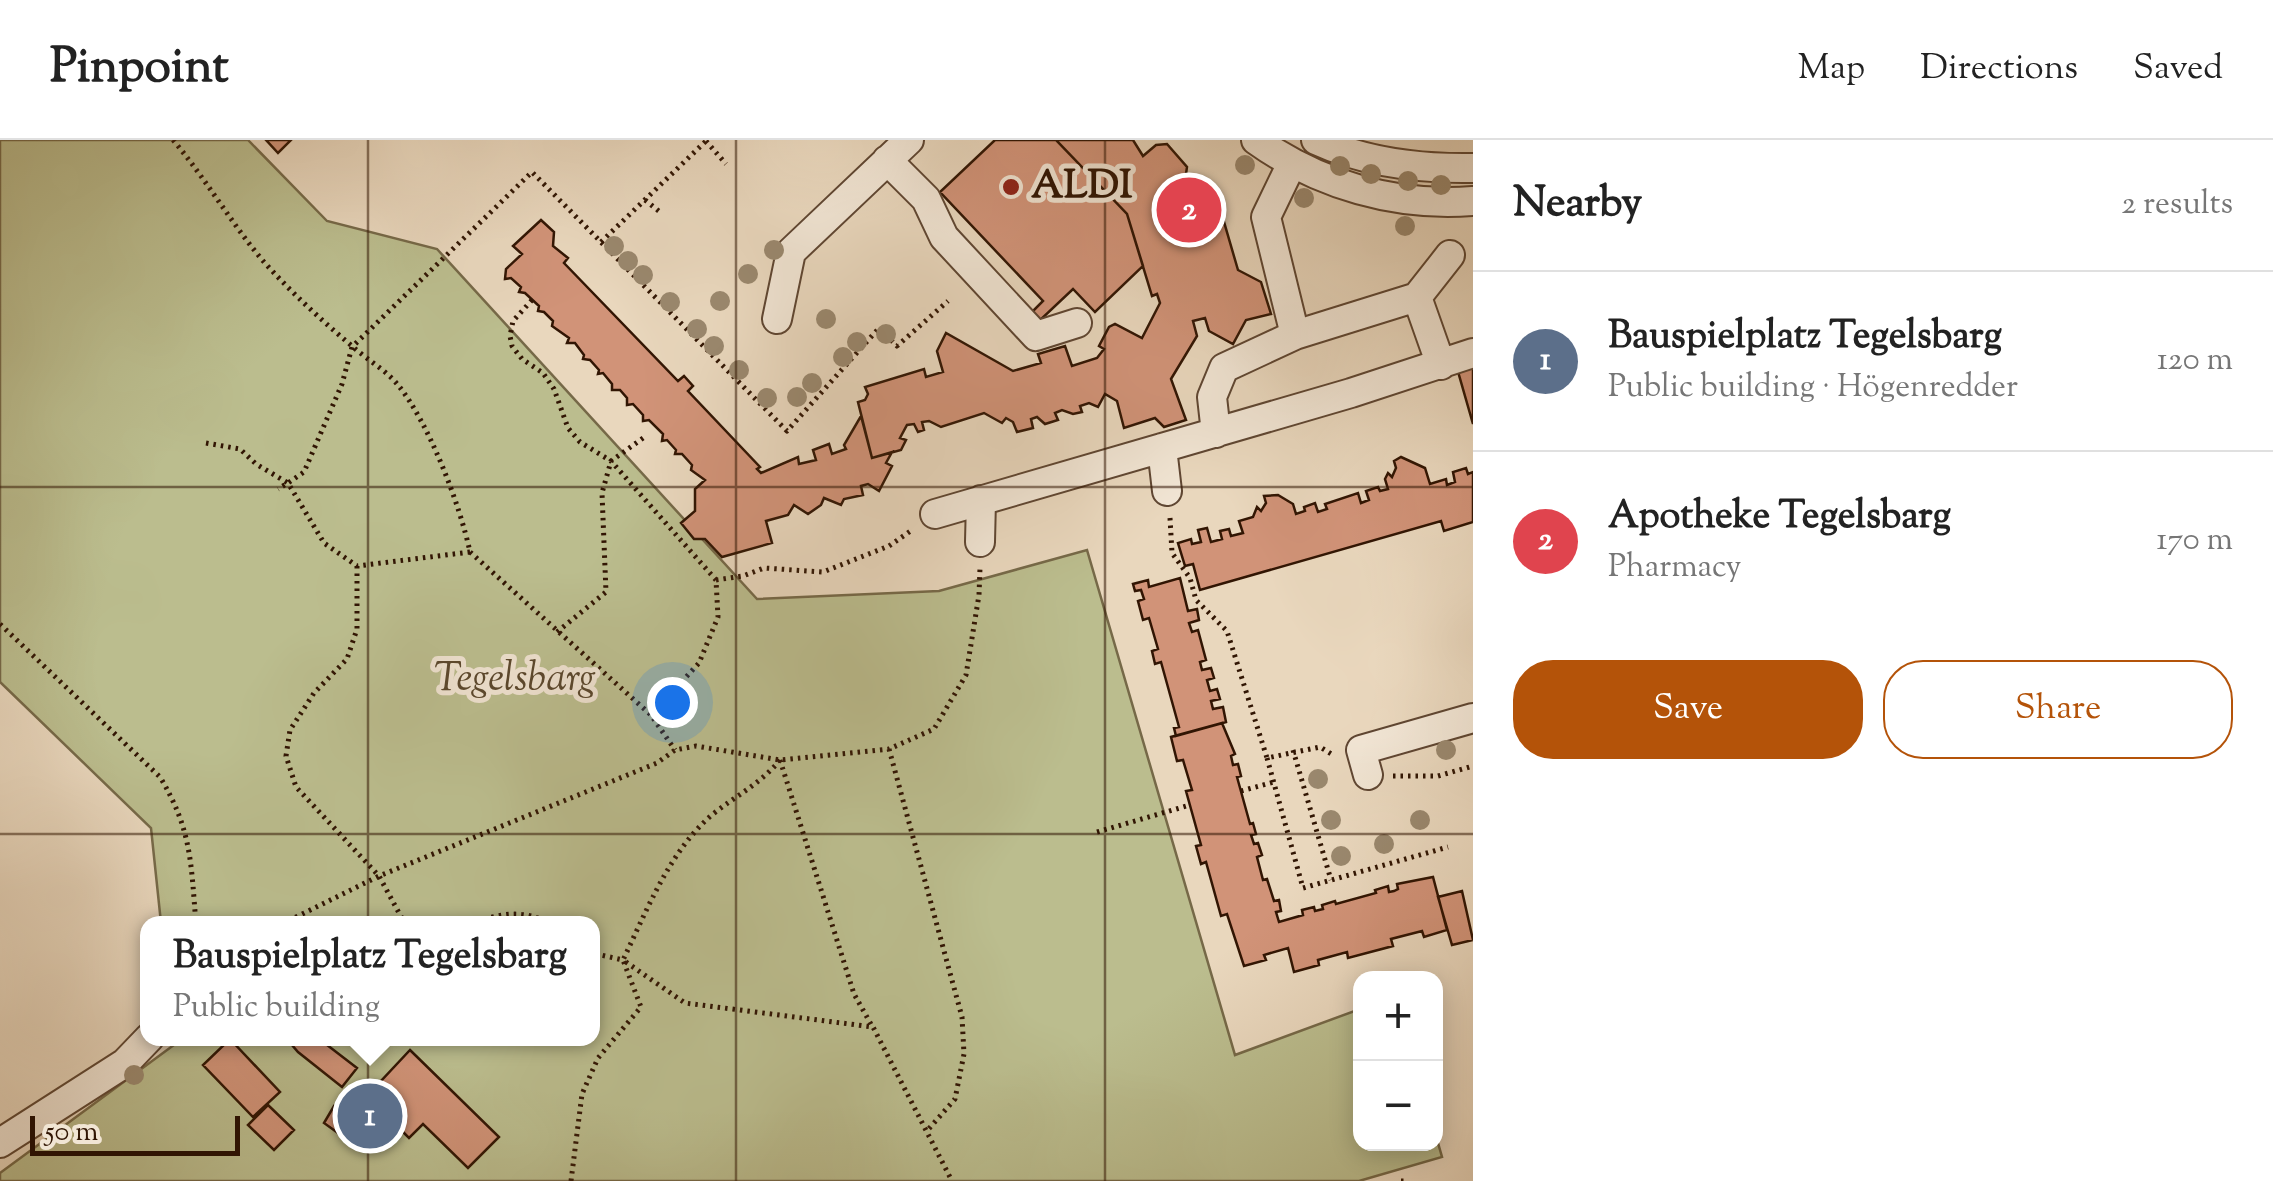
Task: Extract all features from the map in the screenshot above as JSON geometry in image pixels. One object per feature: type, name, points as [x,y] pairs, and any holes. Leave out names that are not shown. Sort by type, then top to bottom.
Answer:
[{"type":"street","points":[[778,320],[791,252],[909,140]]},
{"type":"street","points":[[1256,140],[1292,163],[1378,195],[1416,201],[1473,201]]},
{"type":"street","points":[[1316,140],[1384,162],[1433,169],[1473,168]]},
{"type":"street","points":[[887,160],[926,199],[944,237],[1036,336],[1077,323]]},
{"type":"street","points":[[1292,163],[1266,217],[1295,335]]},
{"type":"street","points":[[1216,432],[1212,397],[1224,368],[1295,335],[1417,297],[1450,255]]},
{"type":"street","points":[[1417,297],[1441,365]]},
{"type":"street","points":[[935,514],[1473,353]]},
{"type":"street","points":[[1162,448],[1167,491]]},
{"type":"street","points":[[980,542],[981,500]]},
{"type":"street","points":[[1368,775],[1361,750],[1473,718]]},
{"type":"street","points":[[0,1143],[126,1064],[142,1046]]},
{"type":"path","points":[[173,140],[263,260],[300,300],[397,384],[418,415],[464,527],[470,552],[651,715],[675,750]]},
{"type":"path","points":[[601,242],[707,140],[726,164]]},
{"type":"path","points":[[278,489],[304,472],[342,384],[352,347],[532,172],[787,431],[878,328],[897,346],[948,301]]},
{"type":"path","points":[[645,200],[660,212]]},
{"type":"path","points":[[532,300],[513,321],[512,346],[554,389],[568,428],[580,442],[612,461],[716,580],[718,616],[699,663],[651,715]]},
{"type":"path","points":[[557,632],[606,592],[602,494],[612,461],[646,436]]},
{"type":"path","points":[[206,443],[240,449],[288,483],[324,543],[357,566],[470,552]]},
{"type":"path","points":[[1167,491],[1172,553],[1190,578],[1196,600],[1227,632],[1303,888],[1448,847]]},
{"type":"path","points":[[716,580],[764,568],[823,572],[889,546],[935,514]]},
{"type":"path","points":[[298,916],[378,876],[657,763],[675,750],[696,746],[780,760],[889,749],[934,729],[966,675],[979,595],[980,542]]},
{"type":"path","points":[[357,566],[357,629],[347,659],[314,692],[290,730],[286,756],[296,788],[378,876],[400,916]]},
{"type":"path","points":[[0,624],[160,777],[178,806],[189,841],[195,916]]},
{"type":"path","points":[[1267,758],[1320,747]]},
{"type":"path","points":[[889,749],[962,1017],[964,1054],[955,1100],[926,1132]]},
{"type":"path","points":[[1292,750],[1331,880]]},
{"type":"path","points":[[570,1181],[582,1094],[598,1058],[641,1006],[624,960],[652,900],[686,842],[712,815],[762,782],[780,760]]},
{"type":"path","points":[[780,760],[854,994],[952,1181]]},
{"type":"path","points":[[1241,791],[1274,782]]},
{"type":"path","points":[[1097,832],[1190,805]]},
{"type":"path","points":[[492,916],[526,916]]},
{"type":"path","points":[[600,955],[624,960],[685,1003],[873,1027]]},
{"type":"green space","name":"Tegelsbarg","points":[[0,140],[248,140],[327,221],[437,249],[757,599],[939,591],[1087,550],[1235,1055],[1353,1012],[1353,1151],[1440,1151],[1442,1157],[1359,1181],[0,1181],[0,1173],[172,1046],[600,1046],[600,916],[160,916],[151,828],[0,682]]},
{"type":"building","points":[[266,140],[291,140],[278,153]]},
{"type":"building","points":[[995,140],[1056,140],[1127,214],[1143,266],[1095,312],[1073,289],[1036,324],[1028,316],[1043,301],[940,192]]},
{"type":"building","points":[[1056,140],[1133,140],[1143,156],[1156,145],[1167,144],[1187,167],[1185,181],[1199,195],[1193,199],[1197,204],[1202,201],[1219,226],[1224,222],[1238,270],[1261,282],[1271,314],[1246,320],[1233,344],[1209,331],[1205,318],[1193,321],[1197,336],[1171,379],[1186,420],[1164,427],[1155,418],[1124,428],[1117,401],[1105,394],[1098,407],[1089,403],[1080,406],[1082,412],[1073,414],[1062,410],[1055,413],[1058,420],[1045,424],[1037,417],[1031,419],[1033,428],[1017,432],[1013,422],[1006,418],[1002,423],[984,413],[941,427],[922,422],[924,430],[918,432],[914,424],[907,425],[900,438],[906,440],[901,450],[872,458],[858,402],[868,394],[865,387],[924,369],[926,377],[943,372],[937,351],[946,333],[1013,371],[1041,363],[1038,354],[1065,346],[1072,366],[1097,358],[1104,349],[1099,346],[1109,327],[1115,324],[1142,338],[1160,303],[1157,294],[1152,296],[1127,214]]},
{"type":"building","points":[[541,220],[554,232],[553,246],[568,258],[564,263],[678,381],[684,376],[693,386],[688,391],[760,467],[757,469],[761,473],[798,457],[799,464],[816,460],[813,450],[829,444],[832,454],[846,449],[844,445],[861,416],[872,458],[892,452],[886,463],[892,466],[879,491],[868,484],[861,486],[863,495],[844,499],[841,505],[824,498],[808,514],[794,505],[788,515],[766,521],[772,543],[722,557],[705,539],[694,539],[681,523],[695,511],[695,489],[705,480],[691,470],[692,465],[682,454],[675,454],[667,440],[662,441],[663,434],[649,420],[643,421],[643,415],[633,404],[627,405],[620,390],[612,390],[612,384],[603,373],[598,374],[590,360],[583,359],[575,343],[567,343],[569,338],[552,326],[553,321],[538,311],[539,306],[519,292],[521,287],[511,278],[505,279],[506,269],[522,254],[513,246]]},
{"type":"building","points":[[1473,356],[1473,424],[1455,361]]},
{"type":"building","points":[[1401,457],[1425,468],[1430,484],[1446,479],[1447,485],[1455,482],[1453,472],[1466,468],[1468,474],[1473,472],[1473,522],[1444,531],[1441,521],[1200,590],[1193,564],[1185,566],[1178,543],[1191,539],[1192,544],[1201,542],[1198,530],[1207,528],[1211,542],[1222,539],[1220,531],[1229,529],[1231,536],[1243,533],[1239,521],[1253,517],[1257,507],[1261,511],[1266,503],[1264,496],[1278,495],[1293,504],[1296,514],[1315,503],[1318,512],[1327,509],[1325,504],[1358,493],[1361,503],[1369,500],[1366,491],[1388,489],[1385,479],[1388,473],[1392,477],[1394,461]]},
{"type":"building","points":[[1180,578],[1188,611],[1197,609],[1199,620],[1189,623],[1192,632],[1198,630],[1206,660],[1200,662],[1202,670],[1211,668],[1214,678],[1207,680],[1210,691],[1217,689],[1220,699],[1211,701],[1213,709],[1223,707],[1226,722],[1176,736],[1174,728],[1179,727],[1161,662],[1155,664],[1152,651],[1158,649],[1149,618],[1143,620],[1138,601],[1144,599],[1133,584],[1148,580],[1149,587]]},
{"type":"building","points":[[1222,723],[1235,754],[1231,756],[1233,765],[1238,764],[1241,776],[1237,777],[1256,834],[1251,835],[1262,855],[1257,857],[1263,880],[1267,879],[1274,901],[1279,900],[1279,922],[1303,915],[1302,910],[1323,909],[1322,905],[1335,901],[1336,904],[1376,893],[1375,890],[1388,886],[1389,892],[1394,891],[1397,884],[1433,877],[1447,930],[1424,937],[1422,931],[1391,939],[1393,946],[1348,958],[1347,952],[1294,972],[1288,948],[1244,966],[1227,914],[1221,916],[1206,862],[1201,864],[1196,846],[1201,845],[1186,791],[1192,790],[1183,760],[1177,761],[1171,737]]},
{"type":"building","points":[[1462,891],[1473,940],[1452,945],[1438,897]]},
{"type":"building","points":[[223,1046],[237,1046],[280,1092],[253,1117],[203,1065]]},
{"type":"building","points":[[293,1046],[328,1046],[357,1068],[342,1087]]},
{"type":"building","points":[[410,1050],[499,1137],[468,1168],[423,1124],[409,1138],[384,1113],[398,1098],[381,1081]]},
{"type":"building","points":[[268,1105],[294,1130],[274,1150],[248,1125]]},
{"type":"building","points":[[334,1106],[350,1116],[338,1133],[324,1123]]},
{"type":"place","name":"ALDI","points":[[1011,187]]},
{"type":"place","name":"Apotheke Tegelsbarg","points":[[1189,210]]},
{"type":"place","name":"Bauspielplatz Tegelsbarg","points":[[370,1116]]}]
